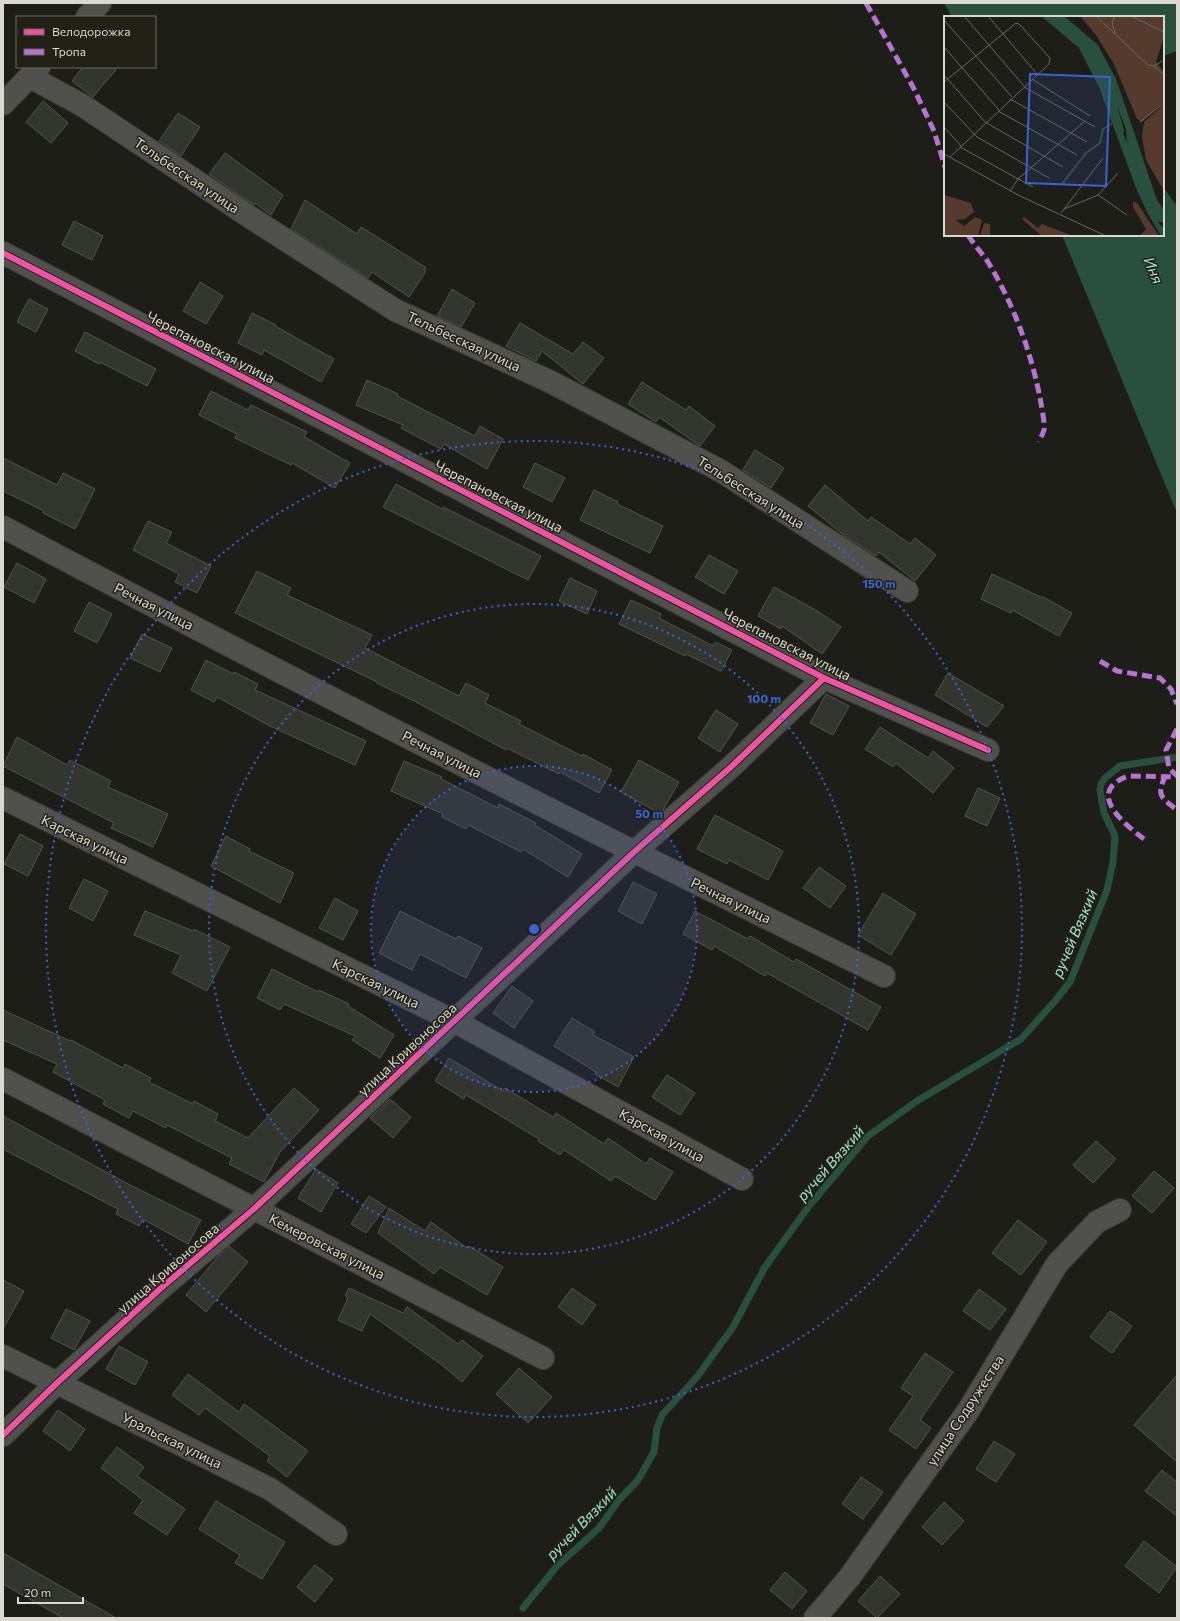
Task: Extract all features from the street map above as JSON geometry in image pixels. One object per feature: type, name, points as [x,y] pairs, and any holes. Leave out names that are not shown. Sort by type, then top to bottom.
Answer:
[{"type":"street","points":[[88,16],[100,3]]},
{"type":"street","points":[[3,104],[34,72]]},
{"type":"street","name":"Тельбесская улица","points":[[34,72],[256,221],[395,310],[551,382],[721,471],[907,591]]},
{"type":"street","name":"Черепановская улица","points":[[3,253],[824,678],[988,750]]},
{"type":"street","name":"Речная улица","points":[[3,526],[151,605],[634,852],[884,976]]},
{"type":"street","name":"улица Кривоносова","points":[[3,1435],[57,1383],[160,1289],[255,1208],[634,852],[732,766],[824,678]]},
{"type":"street","name":"Карская улица","points":[[3,798],[454,1021],[742,1179]]},
{"type":"street","name":"Кемеровская улица","points":[[3,1079],[543,1358]]},
{"type":"street","name":"улица Содружества","points":[[815,1618],[849,1578],[968,1411],[1057,1264],[1097,1222],[1120,1210]]},
{"type":"street","name":"Уральская улица","points":[[3,1356],[270,1489],[336,1534]]},
{"type":"water","points":[[944,3],[1177,3],[1177,51],[1164,56],[1164,16],[951,16]]},
{"type":"water","name":"Иня","points":[[1164,188],[1177,206],[1177,513],[1062,236],[1164,236]]},
{"type":"building","points":[[82,68],[117,68],[93,97],[72,81]]},
{"type":"building","points":[[43,101],[68,123],[51,143],[26,122]]},
{"type":"building","points":[[178,113],[200,127],[181,156],[159,141]]},
{"type":"building","points":[[225,153],[283,195],[271,215],[209,174]]},
{"type":"building","points":[[305,200],[357,234],[361,227],[425,267],[425,273],[409,297],[372,272],[368,278],[291,229]]},
{"type":"building","points":[[74,221],[103,236],[92,260],[62,245]]},
{"type":"building","points":[[200,282],[223,296],[206,324],[183,311]]},
{"type":"building","points":[[452,289],[475,303],[461,327],[437,316]]},
{"type":"building","points":[[29,299],[48,309],[36,332],[17,322]]},
{"type":"building","points":[[252,313],[276,325],[275,326],[334,359],[321,382],[264,350],[262,355],[238,343]]},
{"type":"building","points":[[520,323],[573,354],[583,342],[604,358],[583,384],[542,351],[536,361],[506,346]]},
{"type":"building","points":[[85,332],[156,369],[147,386],[75,351]]},
{"type":"building","points":[[367,380],[398,394],[397,396],[475,436],[480,426],[503,439],[487,469],[444,444],[441,449],[401,428],[403,425],[356,405]]},
{"type":"building","points":[[642,382],[686,410],[689,406],[715,426],[700,446],[659,417],[656,422],[628,404]]},
{"type":"building","points":[[211,391],[248,410],[251,405],[307,432],[304,437],[350,463],[335,488],[292,463],[291,465],[235,438],[237,434],[199,415]]},
{"type":"building","points":[[755,450],[784,468],[771,488],[743,470]]},
{"type":"building","points":[[3,458],[57,485],[63,473],[95,489],[75,529],[43,513],[44,511],[3,491]]},
{"type":"building","points":[[535,463],[565,478],[552,502],[523,487]]},
{"type":"building","points":[[396,484],[442,509],[443,507],[541,556],[528,580],[383,507]]},
{"type":"building","points":[[825,485],[868,521],[871,517],[910,544],[915,538],[936,555],[915,581],[879,552],[876,556],[846,537],[808,506]]},
{"type":"building","points":[[594,490],[618,502],[617,504],[663,526],[650,553],[580,520]]},
{"type":"building","points":[[148,521],[172,532],[166,543],[211,566],[197,593],[175,582],[179,574],[133,550]]},
{"type":"building","points":[[709,555],[738,571],[724,594],[695,577]]},
{"type":"building","points":[[17,563],[46,579],[34,603],[4,587]]},
{"type":"building","points":[[257,571],[291,588],[287,595],[372,635],[365,648],[459,696],[466,683],[489,695],[485,703],[521,721],[519,724],[582,756],[583,754],[612,770],[599,793],[560,772],[559,774],[507,748],[506,750],[377,682],[235,613]]},
{"type":"building","points":[[992,574],[1043,597],[1072,613],[1059,636],[1012,610],[1011,613],[981,599]]},
{"type":"building","points":[[570,578],[597,591],[587,614],[559,601]]},
{"type":"building","points":[[774,587],[819,612],[841,627],[822,654],[782,626],[781,629],[758,616]]},
{"type":"building","points":[[631,600],[661,614],[659,618],[713,646],[715,642],[732,650],[721,671],[686,654],[685,656],[619,624]]},
{"type":"building","points":[[89,602],[112,614],[97,643],[74,631]]},
{"type":"building","points":[[142,634],[172,648],[160,672],[130,658]]},
{"type":"building","points":[[206,660],[233,674],[234,672],[258,684],[255,690],[366,741],[355,765],[270,726],[217,697],[214,702],[191,690]]},
{"type":"building","points":[[948,673],[1004,706],[987,727],[935,695]]},
{"type":"building","points":[[826,694],[849,706],[833,735],[810,723]]},
{"type":"building","points":[[716,710],[738,724],[720,752],[698,738]]},
{"type":"building","points":[[880,727],[928,758],[933,751],[954,768],[933,793],[896,763],[893,767],[865,749]]},
{"type":"building","points":[[17,737],[67,765],[70,760],[111,781],[108,787],[168,814],[153,847],[111,828],[114,823],[3,766]]},
{"type":"building","points":[[639,760],[679,782],[663,810],[659,813],[621,792]]},
{"type":"building","points":[[404,761],[442,777],[441,779],[498,808],[499,804],[536,823],[535,825],[582,854],[568,877],[523,849],[521,852],[468,825],[466,829],[442,817],[443,814],[391,791]]},
{"type":"building","points":[[978,788],[1000,798],[987,826],[965,816]]},
{"type":"building","points":[[715,815],[783,851],[768,880],[729,860],[727,864],[697,849]]},
{"type":"building","points":[[20,834],[43,846],[28,876],[4,864]]},
{"type":"building","points":[[226,836],[250,849],[249,851],[294,873],[280,903],[211,866]]},
{"type":"building","points":[[819,867],[846,886],[830,908],[803,888]]},
{"type":"building","points":[[84,879],[108,891],[93,921],[69,908]]},
{"type":"building","points":[[633,882],[657,894],[642,924],[618,911]]},
{"type":"building","points":[[883,893],[916,914],[891,955],[858,935]]},
{"type":"building","points":[[335,898],[358,911],[343,940],[319,928]]},
{"type":"building","points":[[145,911],[193,931],[194,929],[230,947],[207,991],[172,973],[181,955],[134,935]]},
{"type":"building","points":[[400,911],[456,939],[458,936],[482,948],[466,978],[420,954],[412,970],[379,953]]},
{"type":"building","points":[[695,911],[748,939],[750,936],[794,962],[796,959],[881,1007],[868,1030],[767,973],[765,976],[714,946],[712,950],[683,934]]},
{"type":"building","points":[[272,969],[318,992],[319,990],[349,1004],[348,1006],[394,1035],[380,1058],[352,1040],[355,1036],[284,1004],[280,1010],[257,998]]},
{"type":"building","points":[[512,986],[533,1001],[514,1028],[493,1013]]},
{"type":"building","points":[[3,1010],[70,1041],[71,1040],[123,1068],[125,1064],[151,1078],[149,1082],[193,1104],[194,1101],[218,1114],[215,1121],[248,1138],[294,1088],[319,1110],[280,1152],[264,1182],[229,1164],[232,1158],[167,1125],[166,1128],[133,1111],[129,1118],[103,1104],[105,1100],[53,1072],[57,1064],[3,1040]]},
{"type":"building","points":[[572,1018],[595,1032],[593,1035],[634,1057],[618,1087],[595,1074],[596,1072],[554,1046]]},
{"type":"building","points":[[449,1058],[503,1091],[505,1088],[553,1117],[556,1113],[604,1144],[608,1138],[646,1164],[650,1158],[673,1172],[655,1200],[615,1176],[611,1181],[564,1150],[560,1155],[538,1141],[539,1139],[466,1095],[464,1099],[435,1081]]},
{"type":"building","points":[[667,1075],[695,1093],[680,1115],[652,1097]]},
{"type":"building","points":[[390,1099],[411,1117],[393,1138],[370,1118]]},
{"type":"building","points":[[3,1116],[130,1185],[201,1220],[188,1244],[143,1219],[139,1226],[116,1214],[118,1209],[3,1149]]},
{"type":"building","points":[[1096,1141],[1116,1159],[1093,1183],[1073,1165]]},
{"type":"building","points":[[316,1169],[338,1183],[321,1212],[298,1198]]},
{"type":"building","points":[[1154,1171],[1174,1188],[1152,1213],[1132,1196]]},
{"type":"building","points":[[369,1196],[386,1207],[366,1233],[351,1224]]},
{"type":"building","points":[[389,1208],[425,1231],[431,1222],[467,1248],[469,1246],[503,1267],[487,1295],[440,1267],[434,1274],[378,1233]]},
{"type":"building","points":[[1018,1220],[1047,1242],[1021,1275],[992,1253]]},
{"type":"building","points":[[229,1246],[248,1262],[206,1312],[186,1295],[219,1255]]},
{"type":"building","points":[[3,1280],[24,1291],[3,1329]]},
{"type":"building","points":[[349,1288],[403,1313],[407,1307],[458,1344],[462,1340],[483,1356],[462,1382],[442,1365],[370,1314],[362,1331],[338,1320],[348,1298],[345,1296]]},
{"type":"building","points":[[572,1288],[596,1305],[582,1325],[558,1307]]},
{"type":"building","points":[[979,1289],[1006,1309],[990,1330],[963,1311]]},
{"type":"building","points":[[66,1309],[90,1321],[74,1350],[51,1338]]},
{"type":"building","points":[[1110,1311],[1132,1326],[1112,1353],[1090,1337]]},
{"type":"building","points":[[119,1346],[148,1362],[135,1385],[106,1369]]},
{"type":"building","points":[[925,1353],[953,1372],[920,1420],[931,1428],[916,1449],[889,1430],[913,1396],[901,1388]]},
{"type":"building","points":[[519,1368],[552,1397],[528,1423],[496,1394]]},
{"type":"building","points":[[188,1374],[239,1412],[244,1404],[308,1451],[287,1477],[267,1461],[270,1456],[205,1408],[199,1415],[172,1395]]},
{"type":"building","points":[[1177,1375],[1177,1462],[1134,1425]]},
{"type":"building","points":[[58,1410],[85,1429],[70,1451],[43,1431]]},
{"type":"building","points":[[994,1441],[1015,1454],[996,1482],[976,1469]]},
{"type":"building","points":[[117,1447],[144,1467],[137,1476],[185,1509],[167,1535],[134,1513],[143,1500],[101,1468]]},
{"type":"building","points":[[1162,1470],[1177,1482],[1177,1516],[1145,1491]]},
{"type":"building","points":[[861,1477],[883,1492],[863,1519],[842,1504]]},
{"type":"building","points":[[216,1501],[285,1542],[262,1579],[235,1563],[240,1555],[199,1529]]},
{"type":"building","points":[[944,1502],[964,1521],[942,1545],[922,1527]]},
{"type":"building","points":[[1144,1541],[1177,1567],[1159,1593],[1125,1566]]},
{"type":"building","points":[[3,1553],[116,1618],[63,1618],[3,1584]]},
{"type":"building","points":[[315,1565],[333,1579],[315,1602],[297,1587]]},
{"type":"building","points":[[785,1572],[807,1591],[792,1609],[770,1590]]},
{"type":"building","points":[[880,1576],[900,1594],[877,1618],[858,1601]]},
{"type":"waterway","name":"ручей Вязкий","points":[[523,1608],[557,1566],[599,1528],[619,1500],[638,1480],[654,1452],[657,1428],[662,1415],[697,1377],[733,1327],[765,1267],[809,1206],[868,1136],[917,1101],[1021,1039],[1070,982],[1107,890],[1113,862],[1115,836],[1104,813],[1100,790],[1101,784],[1105,778],[1120,766],[1177,757]]},
{"type":"marked path","points":[[866,3],[913,87],[934,131],[944,164]]},
{"type":"marked path","points":[[969,236],[988,262],[997,278],[1021,330],[1033,366],[1044,420],[1044,430],[1039,442]]},
{"type":"marked path","points":[[1100,661],[1117,671],[1160,678],[1171,689],[1177,704]]},
{"type":"marked path","points":[[1177,729],[1166,750],[1169,768],[1177,776]]},
{"type":"marked path","points":[[1166,775],[1161,788],[1162,796],[1177,810]]},
{"type":"marked path","points":[[1144,839],[1127,825],[1112,808],[1109,799],[1109,790],[1115,783],[1128,776],[1177,777]]},
{"type":"cycle path","points":[[3,253],[824,678],[988,750]]},
{"type":"cycle path","points":[[3,1435],[57,1383],[160,1289],[255,1208],[634,852],[732,766],[824,678]]}]
